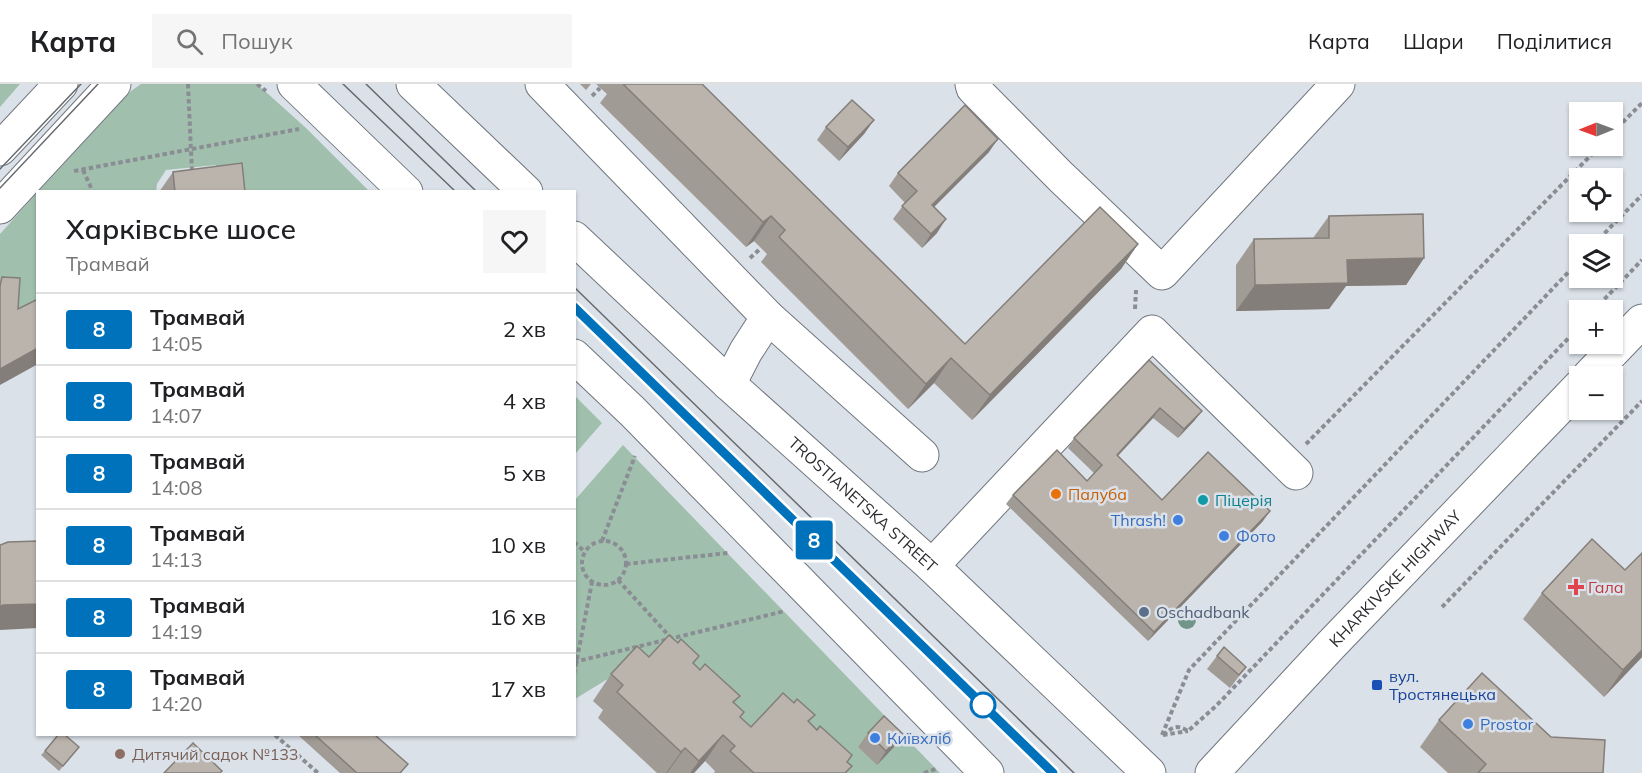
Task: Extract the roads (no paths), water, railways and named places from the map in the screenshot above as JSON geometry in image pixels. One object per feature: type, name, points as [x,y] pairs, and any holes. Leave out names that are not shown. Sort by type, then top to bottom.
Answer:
[{"type":"street","points":[[0,149],[61,84]]},
{"type":"street","points":[[0,207],[114,84]]},
{"type":"street","points":[[294,84],[404,190]]},
{"type":"street","points":[[413,84],[524,190]]},
{"type":"street","points":[[542,84],[768,317],[922,455]]},
{"type":"street","points":[[972,84],[973,88],[1061,177],[1162,273],[1338,84]]},
{"type":"street","name":"TROSTIANETSKA STREET","points":[[576,240],[729,384],[932,566],[1149,773]]},
{"type":"street","points":[[729,384],[746,351],[768,317]]},
{"type":"street","points":[[1599,366],[1642,321]]},
{"type":"street","points":[[932,566],[1152,332],[1291,468]]},
{"type":"street","points":[[576,358],[633,412],[987,773]]},
{"type":"street","name":"KHARKIVSKE HIGHWAY","points":[[1212,773],[1339,636],[1569,397]]},
{"type":"tram line","points":[[0,169],[81,84]]},
{"type":"tram line","points":[[0,188],[98,84]]},
{"type":"tram line","points":[[343,84],[454,190]]},
{"type":"tram line","points":[[366,84],[475,190]]},
{"type":"tram line","points":[[576,289],[1074,773]]},
{"type":"tram line","points":[[576,309],[1053,773]]},
{"type":"tram line","name":"8","points":[[576,309],[1053,773]]},
{"type":"place","name":"Палуба","points":[[1056,494]]},
{"type":"place","name":"Піцерія","points":[[1203,500]]},
{"type":"place","name":"Thrash!","points":[[1178,520]]},
{"type":"place","name":"Фото","points":[[1224,536]]},
{"type":"place","name":"Гала","points":[[1576,587]]},
{"type":"place","name":"Oschadbank","points":[[1144,612]]},
{"type":"place","name":"вул. Тростянецька","points":[[1377,685]]},
{"type":"place","name":"Prostor","points":[[1468,724]]},
{"type":"place","name":"Київхліб","points":[[875,738]]},
{"type":"place","name":"Дитячий садок №133","points":[[120,754]]}]
